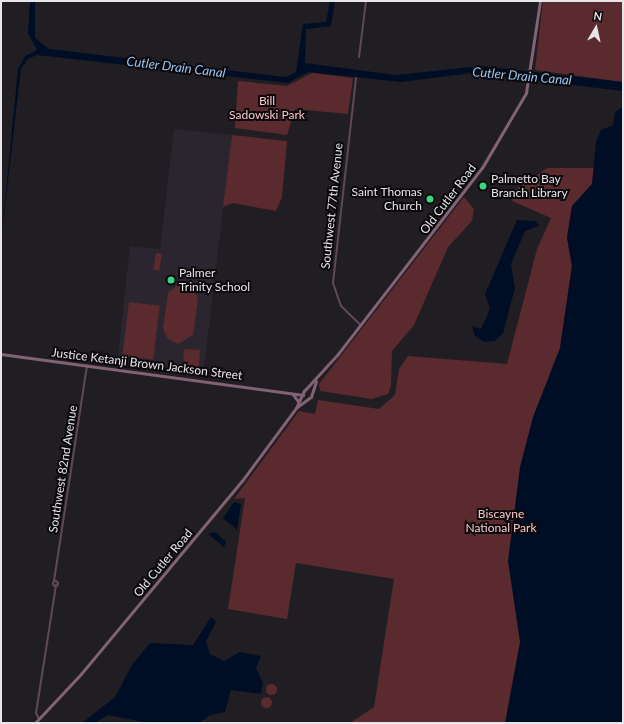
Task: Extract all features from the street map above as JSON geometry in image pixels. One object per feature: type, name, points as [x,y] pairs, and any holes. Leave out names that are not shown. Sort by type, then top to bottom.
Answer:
[{"type":"main road","name":"Old Cutler Road","points":[[35,723],[212,518],[296,408],[305,390],[316,382],[362,325],[494,152],[520,107],[530,79],[540,1]]},
{"type":"main road","name":"Justice Ketanji Brown Jackson Street","points":[[1,354],[292,392],[303,395],[308,399]]},
{"type":"main road","name":"Old Cutler Road","points":[[296,408],[308,399],[316,382]]},
{"type":"main road","name":"Justice Ketanji Brown Jackson Street","points":[[292,392],[305,390]]},
{"type":"main road","points":[[305,390],[312,393]]},
{"type":"main road","points":[[292,392],[299,402]]},
{"type":"street","points":[[359,56],[366,1]]},
{"type":"street","name":"Southwest 77th Avenue","points":[[356,78],[333,283],[341,306],[362,325]]},
{"type":"street","name":"Southwest 82nd Avenue","points":[[39,719],[36,714],[87,366]]},
{"type":"shaded area","name":"Palmer Trinity School","points":[[174,129],[232,135],[203,376],[117,366],[130,246],[160,249]]},
{"type":"green space","points":[[543,1],[623,1],[623,82],[535,70]]},
{"type":"green space","name":"Bill Sadowski Park","points":[[312,73],[353,78],[348,114],[295,109],[287,135],[235,128],[238,81],[287,86]]},
{"type":"green space","name":"Bill Sadowski Park","points":[[232,135],[287,141],[282,197],[276,211],[233,203],[223,207]]},
{"type":"green space","name":"Biscayne National Park","points":[[547,168],[595,168],[592,184],[572,206],[567,238],[572,266],[560,348],[551,371],[623,723],[350,723],[374,707],[394,579],[296,563],[287,619],[228,609],[245,498],[234,499],[299,411],[315,414],[318,400],[379,409],[395,395],[399,369],[408,356],[507,364],[537,249],[551,218],[512,201],[515,190]]},
{"type":"green space","points":[[464,197],[474,209],[472,221],[448,247],[414,325],[392,351],[391,386],[388,394],[372,399],[320,391],[319,384]]},
{"type":"green space","points":[[156,253],[162,254],[159,271],[153,270]]},
{"type":"green space","points":[[180,283],[193,287],[198,299],[193,335],[178,344],[167,338],[163,328],[168,293]]},
{"type":"green space","points":[[129,302],[160,306],[153,359],[122,356]]},
{"type":"green space","points":[[184,349],[200,350],[199,369],[183,368]]},
{"type":"green space","points":[[271,683],[275,685],[277,689],[275,693],[271,695],[267,693],[265,689],[267,685]]},
{"type":"green space","points":[[266,696],[270,698],[272,702],[270,706],[266,708],[262,706],[260,702],[262,698]]},
{"type":"water","name":"Cutler Drain Canal","points":[[30,1],[35,1],[35,38],[49,49],[286,77],[296,72],[303,24],[326,22],[330,1],[335,1],[331,26],[306,29],[305,63],[396,75],[481,66],[623,82],[623,91],[472,73],[401,82],[308,72],[288,83],[37,55],[28,59],[21,69],[1,241],[18,69],[25,56],[37,50],[28,33]]},
{"type":"water","points":[[623,106],[623,723],[505,723],[520,642],[508,561],[520,467],[533,417],[560,348],[572,266],[567,238],[572,206],[592,184],[596,142],[601,130],[613,125],[615,112]]},
{"type":"water","points":[[517,220],[536,221],[539,226],[525,231],[511,264],[515,288],[503,333],[495,341],[484,342],[475,336],[472,326],[481,329],[490,309],[485,294]]},
{"type":"water","points":[[234,502],[241,504],[237,530],[223,518]]},
{"type":"water","points":[[215,532],[226,542],[224,547],[208,534]]},
{"type":"water","points":[[211,617],[216,622],[206,641],[210,654],[224,661],[240,652],[261,656],[256,668],[263,683],[261,694],[231,690],[225,712],[210,715],[199,723],[148,723],[108,715],[95,723],[82,723],[115,697],[132,665],[150,643],[193,645]]},
{"type":"place","name":"Palmetto Bay Branch Library","points":[[483,186]]},
{"type":"place","name":"Saint Thomas Church","points":[[430,199]]},
{"type":"place","name":"Palmer Trinity School","points":[[171,280]]}]
